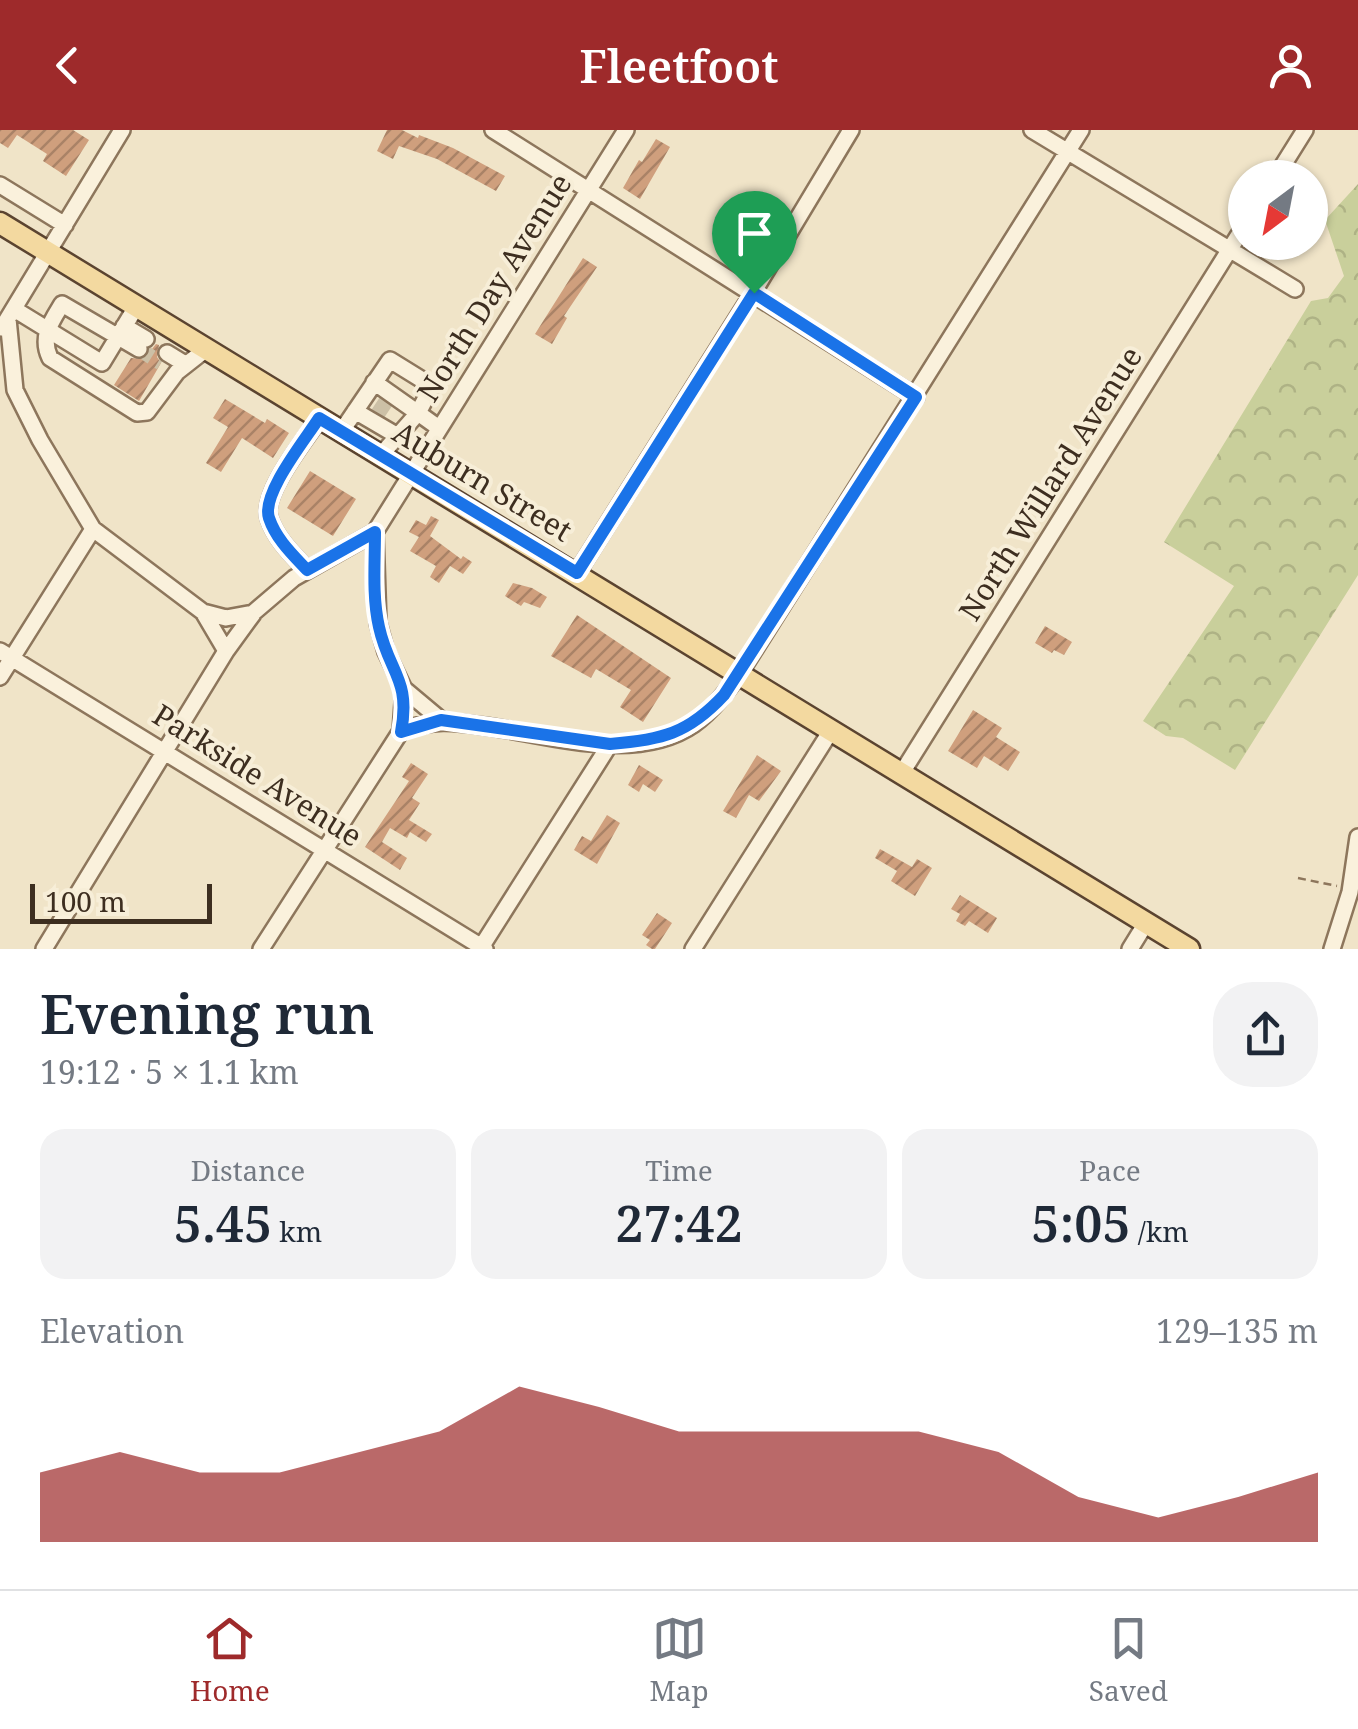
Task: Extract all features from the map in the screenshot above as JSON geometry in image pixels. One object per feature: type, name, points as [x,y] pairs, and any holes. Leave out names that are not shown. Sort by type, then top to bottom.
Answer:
[{"type":"main road","name":"Auburn Street","points":[[0,223],[1189,949]]},
{"type":"street","points":[[122,130],[7,320],[15,390],[93,529],[203,612],[226,618],[253,613]]},
{"type":"street","points":[[493,130],[916,397]]},
{"type":"street","name":"North Day Avenue","points":[[375,532],[626,130]]},
{"type":"street","points":[[577,573],[754,293],[851,130]]},
{"type":"street","points":[[1032,130],[1228,248]]},
{"type":"street","points":[[401,732],[441,720],[610,744],[660,738],[694,724],[740,673],[1081,130]]},
{"type":"street","points":[[1286,160],[1304,130]]},
{"type":"street","points":[[0,185],[65,225]]},
{"type":"street","name":"North Willard Avenue","points":[[903,771],[1228,252]]},
{"type":"street","points":[[1248,260],[1295,289]]},
{"type":"street","points":[[142,344],[62,304],[47,330],[46,348],[50,358],[138,413],[147,412],[181,368],[204,350]]},
{"type":"street","points":[[7,320],[47,330],[102,363],[136,307]]},
{"type":"street","points":[[164,358],[181,368]]},
{"type":"street","points":[[341,432],[368,398],[390,360],[432,386],[380,456]]},
{"type":"street","points":[[368,398],[407,423]]},
{"type":"street","points":[[368,398],[407,423],[439,428]]},
{"type":"street","points":[[391,412],[407,423]]},
{"type":"street","points":[[307,570],[278,538],[267,514],[270,496],[319,418]]},
{"type":"street","points":[[0,677],[6,655],[93,529]]},
{"type":"street","points":[[44,949],[253,613],[307,570],[375,532],[378,623],[386,652],[404,690],[441,720]]},
{"type":"street","points":[[203,612],[226,651]]},
{"type":"street","name":"Parkside Avenue","points":[[6,655],[482,948]]},
{"type":"street","points":[[261,949],[401,732],[404,690]]},
{"type":"street","points":[[693,949],[832,730]]},
{"type":"street","points":[[482,948],[610,744]]},
{"type":"street","points":[[1332,949],[1350,889],[1358,837]]},
{"type":"street","points":[[1130,949],[1146,923]]},
{"type":"path","points":[[1298,878],[1350,889]]},
{"type":"green space","points":[[1358,184],[1358,575],[1235,770],[1183,738],[1166,736],[1143,721],[1234,586],[1164,542],[1311,301],[1328,298],[1344,276],[1328,229],[1328,217]]},
{"type":"building","points":[[0,130],[73,130],[89,140],[66,176],[43,161],[47,154],[17,135],[8,148],[0,143]]},
{"type":"building","points":[[387,130],[402,130],[453,148],[505,176],[496,191],[437,159],[399,146],[393,159],[377,151]]},
{"type":"building","points":[[656,139],[670,147],[640,199],[623,188]]},
{"type":"building","points":[[583,258],[597,267],[564,316],[567,318],[552,344],[535,334]]},
{"type":"building","points":[[156,344],[161,363],[139,401],[114,385],[131,358],[144,359]]},
{"type":"building","points":[[225,399],[289,433],[273,458],[242,438],[221,472],[206,463],[228,427],[213,418]]},
{"type":"building","points":[[310,471],[356,499],[333,536],[287,508]]},
{"type":"building","points":[[431,516],[439,520],[430,536],[461,559],[463,556],[472,562],[463,574],[450,566],[439,583],[430,577],[436,566],[410,551],[419,537],[409,532],[416,520],[426,525]]},
{"type":"building","points":[[513,583],[547,597],[540,608],[524,602],[521,606],[505,596]]},
{"type":"building","points":[[577,615],[671,678],[643,722],[620,707],[631,690],[596,669],[591,678],[551,656]]},
{"type":"building","points":[[1045,626],[1072,642],[1064,655],[1035,643]]},
{"type":"building","points":[[973,710],[1002,728],[996,737],[1020,752],[1008,771],[984,756],[977,768],[948,751]]},
{"type":"building","points":[[757,755],[781,771],[759,801],[749,795],[736,818],[723,811]]},
{"type":"building","points":[[411,763],[428,774],[412,798],[420,803],[409,820],[432,834],[426,842],[410,832],[407,838],[390,828],[382,842],[407,858],[400,870],[365,847],[409,781],[402,777]]},
{"type":"building","points":[[639,765],[663,780],[655,792],[643,784],[639,792],[628,785]]},
{"type":"building","points":[[607,815],[620,823],[597,864],[574,850],[582,836],[591,841]]},
{"type":"building","points":[[880,849],[912,867],[917,859],[932,868],[915,896],[891,881],[897,871],[875,858]]},
{"type":"building","points":[[960,895],[997,918],[988,933],[969,921],[965,926],[956,921],[960,914],[951,909]]},
{"type":"building","points":[[657,913],[672,923],[652,949],[646,945],[650,940],[642,935]]},
{"type":"tunnel","points":[[139,349],[161,363]]},
{"type":"tunnel","points":[[376,403],[391,413]]},
{"type":"route","points":[[754,293],[916,397],[724,695],[694,724],[679,732],[638,742],[610,744],[441,720],[401,732],[404,690],[386,652],[378,623],[375,532],[307,570],[278,538],[267,514],[270,496],[319,418],[577,573],[754,293]]}]
